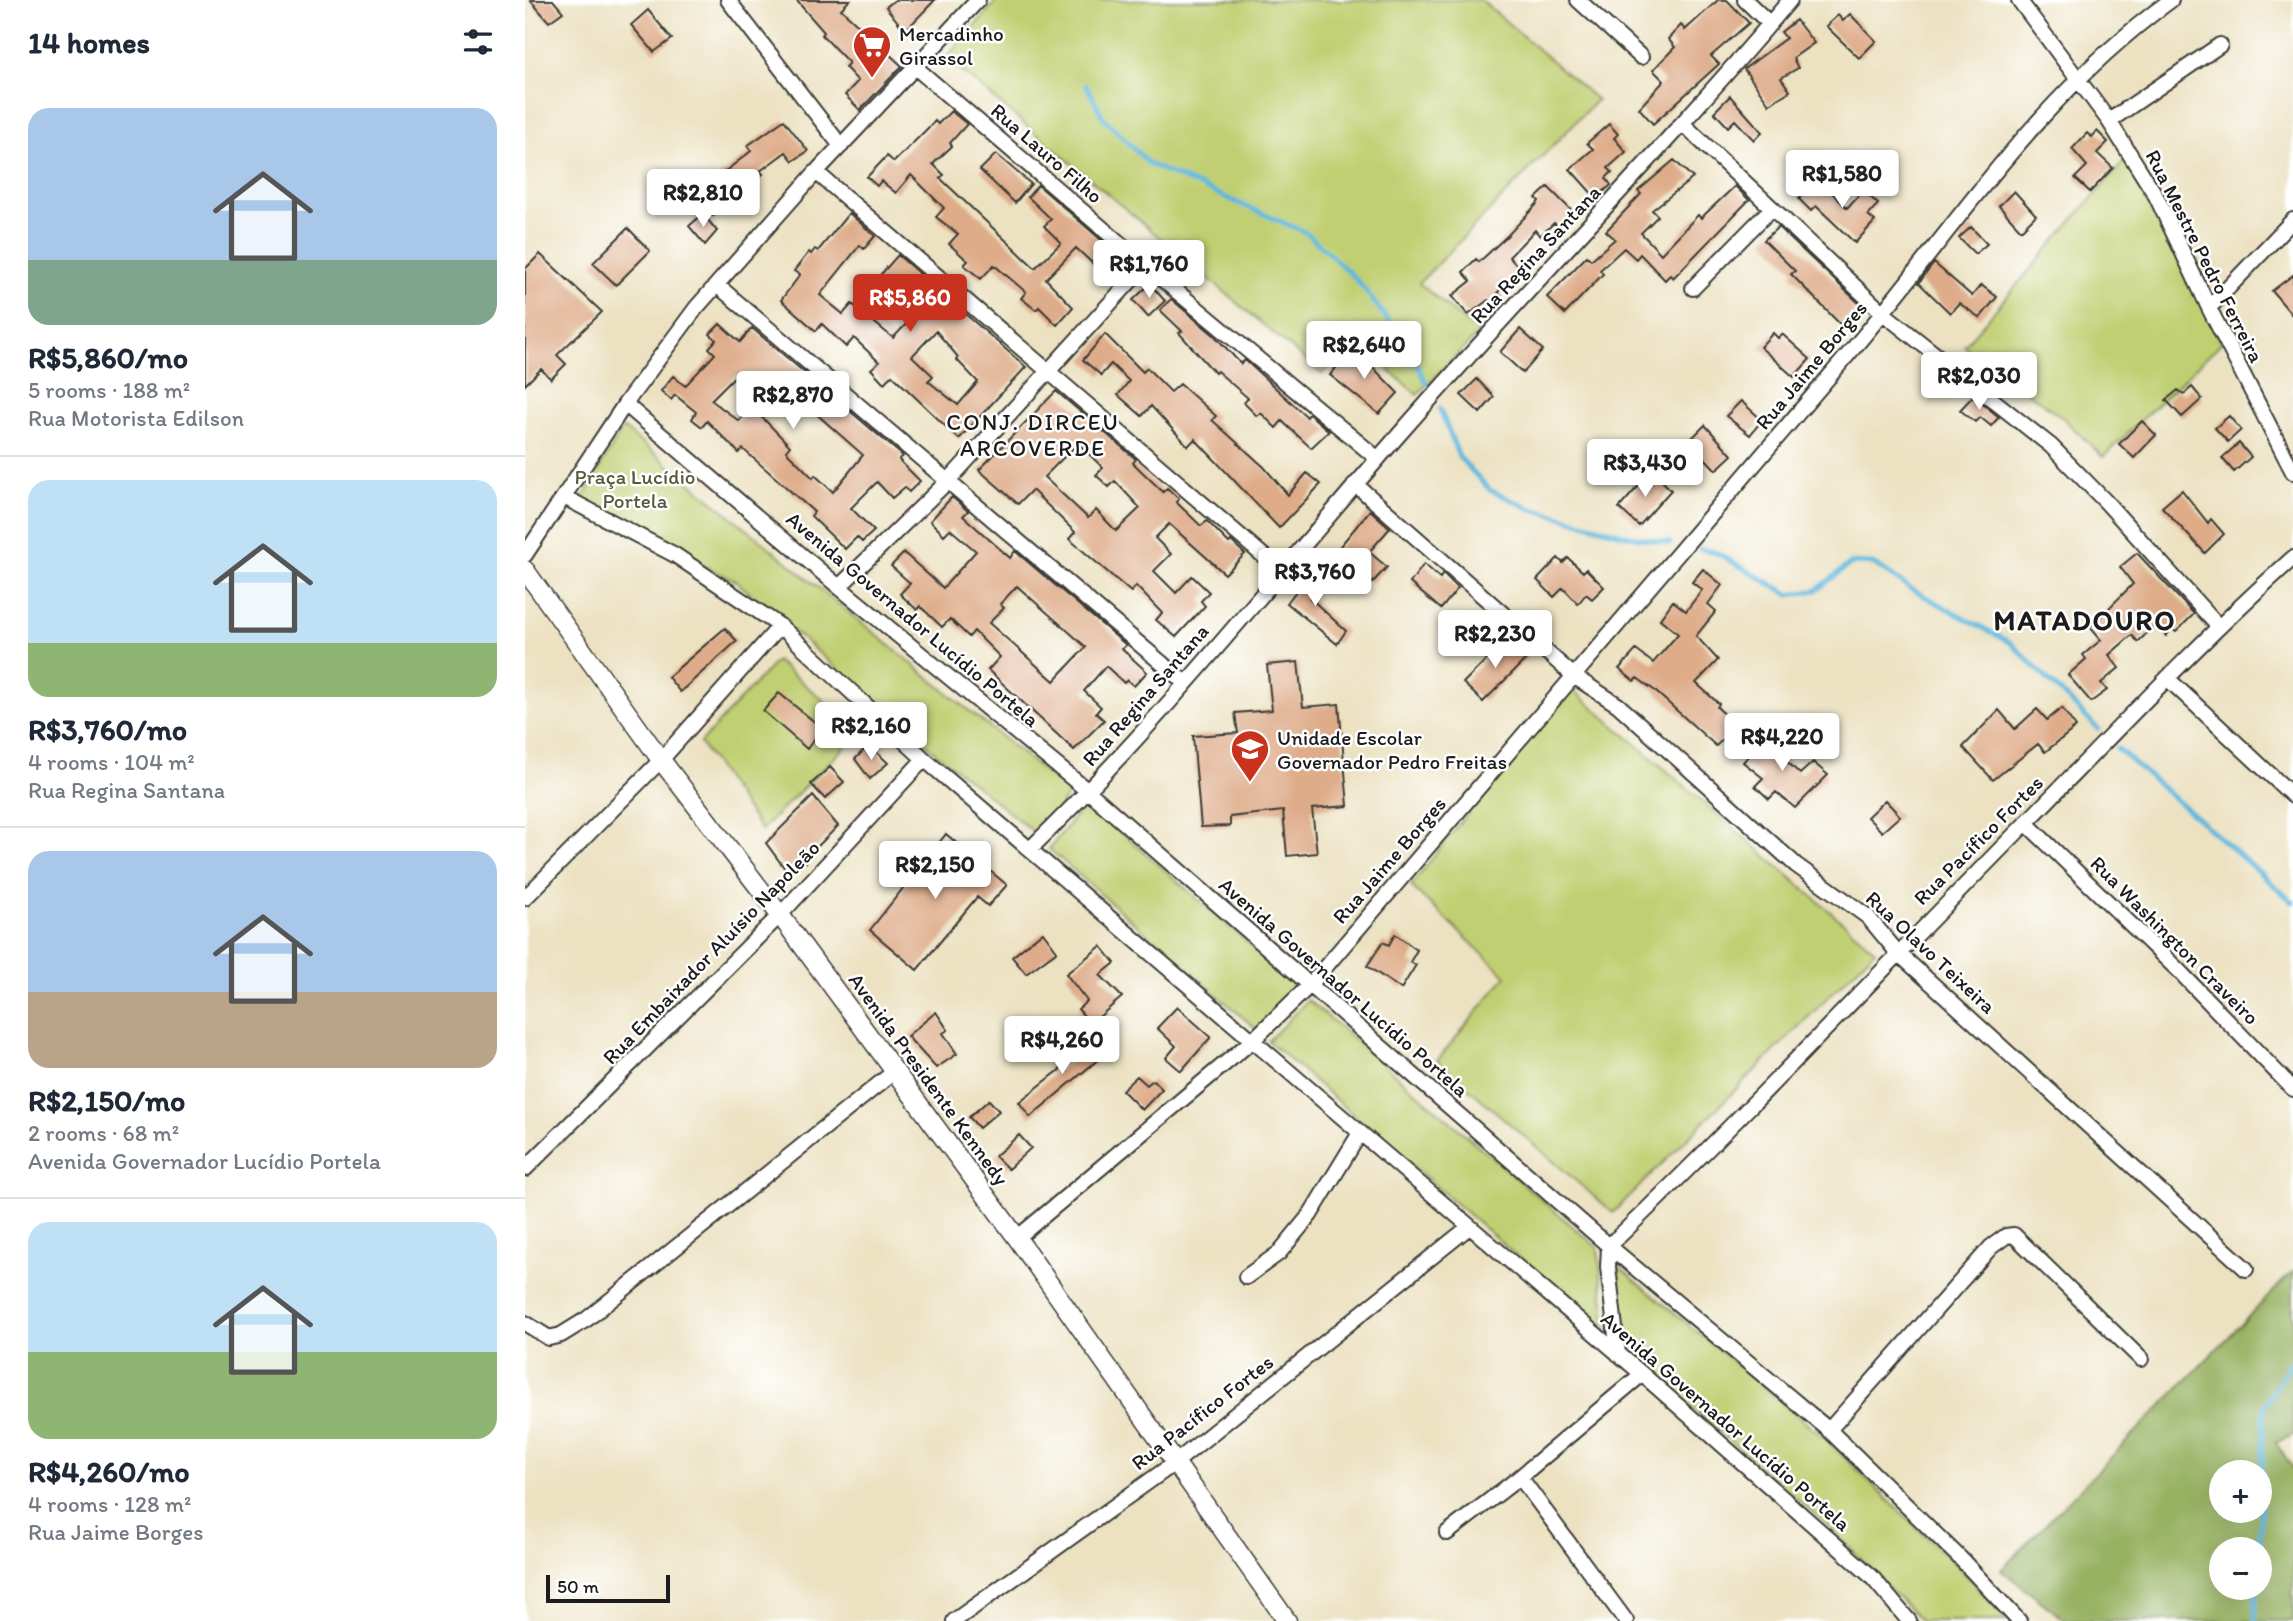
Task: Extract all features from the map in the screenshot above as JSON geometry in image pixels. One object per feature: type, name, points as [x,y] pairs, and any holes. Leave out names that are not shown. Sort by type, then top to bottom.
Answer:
[{"type":"street","points":[[729,0],[841,146]]},
{"type":"street","points":[[525,555],[625,404],[717,285],[816,172],[978,0]]},
{"type":"street","points":[[1578,0],[1641,57]]},
{"type":"street","points":[[1745,0],[1770,24]]},
{"type":"street","name":"Rua Regina Santana","points":[[1030,849],[1089,792],[1355,484],[1683,124],[1790,0]]},
{"type":"street","name":"Rua Mestre Pedro Ferreira","points":[[2019,0],[2078,76],[2155,197],[2293,472]]},
{"type":"street","name":"Rua Jaime Borges","points":[[1017,1238],[1253,1040],[1310,985],[1883,313],[2005,157],[2078,76],[2171,0]]},
{"type":"street","points":[[2109,121],[2220,45]]},
{"type":"street","name":"Rua Lauro Filho","points":[[915,66],[1145,265],[1378,459]]},
{"type":"street","points":[[1683,124],[1883,313],[2051,446],[2106,502],[2218,626]]},
{"type":"street","points":[[816,172],[1281,571]]},
{"type":"street","points":[[1693,288],[1771,209]]},
{"type":"street","points":[[2209,308],[2293,220]]},
{"type":"street","points":[[839,587],[949,480],[1145,265]]},
{"type":"street","points":[[717,285],[1184,682]]},
{"type":"street","name":"Avenida Governador Lucídio Portela","points":[[625,404],[839,587],[1089,792],[1609,1246],[1829,1430],[1960,1558],[2019,1621]]},
{"type":"street","name":"Rua Olavo Teixeira","points":[[1355,484],[1574,677],[1618,705],[1796,865],[1868,917],[1897,952],[2246,1269]]},
{"type":"street","name":"Avenida Governador Lucídio Portela","points":[[563,497],[675,555],[780,626],[923,759],[1618,1354],[1871,1576],[1909,1621]]},
{"type":"street","name":"Rua Pacífico Fortes","points":[[1609,1246],[1718,1142],[1897,952],[2218,626],[2293,558]]},
{"type":"street","name":"Avenida Presidente Kennedy","points":[[525,570],[661,760],[781,915],[1017,1238],[1287,1621]]},
{"type":"street","points":[[525,898],[661,760],[780,626]]},
{"type":"street","points":[[2167,678],[2293,796]]},
{"type":"street","name":"Rua Embaixador Aluísio Napoleão","points":[[525,1170],[781,915],[923,759]]},
{"type":"street","name":"Rua Washington Craveiro","points":[[2026,823],[2180,972],[2293,1089]]},
{"type":"street","points":[[525,1323],[549,1338],[561,1335],[587,1319],[895,1071]]},
{"type":"street","points":[[1246,1277],[1279,1253],[1310,1215],[1360,1133]]},
{"type":"street","name":"Rua Pacífico Fortes","points":[[954,1621],[1176,1462],[1469,1227]]},
{"type":"street","points":[[1829,1430],[1991,1247],[2006,1236],[2014,1235],[2141,1359]]},
{"type":"street","points":[[1609,1246],[1608,1267],[1618,1354]]},
{"type":"street","points":[[1447,1533],[1520,1477],[1641,1374]]},
{"type":"street","points":[[1520,1477],[1626,1621]]},
{"type":"green space","points":[[998,0],[1481,0],[1597,100],[1419,283],[1479,333],[1417,395],[1355,340],[1322,374],[946,58]]},
{"type":"green space","points":[[2125,160],[2154,204],[2221,343],[2103,457],[2063,418],[1964,346]]},
{"type":"green space","name":"Praça Lucídio Portela","points":[[623,428],[1069,792],[1041,838],[903,726],[736,581],[579,505]]},
{"type":"green space","points":[[776,661],[861,731],[761,830],[700,743]]},
{"type":"green space","points":[[1567,685],[1875,950],[1613,1213],[1437,1061],[1506,976],[1411,886]]},
{"type":"green space","points":[[1087,802],[1297,986],[1261,1033],[1049,849]]},
{"type":"green space","points":[[1308,1000],[1598,1248],[1607,1334],[1268,1041]]},
{"type":"green space","points":[[1618,1266],[1823,1437],[1968,1577],[2008,1621],[1922,1621],[1827,1525],[1628,1352]]},
{"type":"green space","points":[[2293,1271],[2293,1435],[2276,1443],[2293,1469],[2293,1621],[2066,1621],[2001,1570]]},
{"type":"building","points":[[530,0],[553,0],[563,12],[549,22]]},
{"type":"building","points":[[796,0],[850,0],[841,9],[902,66],[860,110],[845,95],[858,81],[845,67],[849,63],[822,35],[824,32]]},
{"type":"building","points":[[895,0],[935,0],[905,31],[886,7]]},
{"type":"building","points":[[1718,0],[1727,0],[1749,23],[1711,56],[1719,64],[1653,124],[1639,108],[1664,81],[1653,70],[1675,47],[1668,39],[1681,25],[1685,30]]},
{"type":"building","points":[[648,10],[672,39],[654,52],[631,25]]},
{"type":"building","points":[[1850,14],[1876,41],[1859,58],[1826,26],[1838,15],[1843,21]]},
{"type":"building","points":[[1796,20],[1814,43],[1793,58],[1798,68],[1781,78],[1790,91],[1769,104],[1744,69],[1786,38],[1781,32]]},
{"type":"building","points":[[1730,96],[1762,132],[1754,140],[1735,120],[1728,127],[1714,112]]},
{"type":"building","points":[[951,111],[967,124],[950,143],[952,146],[933,164],[944,175],[940,178],[1035,268],[1061,243],[1044,226],[1051,219],[1028,197],[1038,185],[1121,257],[1104,274],[1076,248],[1046,279],[1073,307],[1057,325],[1039,307],[1036,310],[1021,298],[1026,292],[994,265],[981,279],[964,265],[968,261],[949,244],[958,234],[936,217],[944,208],[911,175],[896,193],[881,181],[877,186],[867,177],[887,156],[894,162],[935,121],[938,124]]},
{"type":"building","points":[[784,120],[808,151],[793,161],[786,152],[760,171],[763,174],[713,216],[695,195],[751,151],[747,146]]},
{"type":"building","points":[[1609,124],[1618,134],[1614,138],[1626,152],[1608,168],[1612,172],[1606,178],[1611,185],[1596,198],[1570,169],[1593,149],[1587,143]]},
{"type":"building","points":[[2097,131],[2108,142],[2097,153],[2113,168],[2090,192],[2075,178],[2087,166],[2072,149],[2087,133],[2092,137]]},
{"type":"building","points":[[996,154],[1031,184],[1015,203],[980,170]]},
{"type":"building","points":[[1674,160],[1693,178],[1652,210],[1658,216],[1641,233],[1661,254],[1698,215],[1701,218],[1735,186],[1749,200],[1673,278],[1670,275],[1665,280],[1640,254],[1636,259],[1624,248],[1600,270],[1603,274],[1565,314],[1547,297],[1587,256],[1591,260],[1615,239],[1606,231],[1641,194],[1638,191]]},
{"type":"building","points":[[1819,179],[1847,208],[1863,190],[1878,204],[1868,215],[1875,221],[1855,243],[1816,206],[1811,211],[1799,199]]},
{"type":"building","points":[[1548,187],[1574,213],[1559,228],[1554,223],[1540,236],[1535,230],[1509,257],[1521,270],[1498,292],[1503,298],[1494,306],[1488,300],[1468,315],[1452,296],[1471,281],[1463,272],[1476,259],[1479,262],[1508,235],[1536,205],[1539,201],[1536,198]]},
{"type":"building","points":[[2014,191],[2036,215],[2021,230],[1999,206]]},
{"type":"building","points":[[849,213],[875,236],[864,249],[860,245],[820,295],[843,314],[852,304],[893,338],[915,315],[875,281],[898,255],[1026,367],[959,439],[892,375],[884,383],[871,369],[879,362],[854,338],[846,347],[822,324],[816,331],[781,300],[800,275],[794,271],[809,252],[811,254],[815,249],[818,251]],"holes":[[[936,331],[958,357],[956,359],[978,382],[958,405],[928,381],[933,376],[912,356]]]},
{"type":"building","points":[[703,214],[717,231],[705,245],[689,226]]},
{"type":"building","points":[[1778,227],[1861,305],[1840,324],[1791,274],[1795,271],[1764,240]]},
{"type":"building","points":[[1971,227],[1987,244],[1975,254],[1959,238]]},
{"type":"building","points":[[628,228],[650,251],[616,285],[593,263]]},
{"type":"building","points":[[540,254],[602,312],[557,355],[566,364],[551,379],[541,369],[525,385],[525,269]]},
{"type":"building","points":[[1934,263],[1972,296],[1981,285],[1997,297],[1980,318],[1959,303],[1950,313],[1919,283]]},
{"type":"building","points":[[2293,275],[2293,316],[2272,291]]},
{"type":"building","points":[[1150,284],[1165,301],[1148,317],[1133,300]]},
{"type":"building","points":[[1171,299],[1214,335],[1241,364],[1245,360],[1307,417],[1309,414],[1329,431],[1311,448],[1282,421],[1276,428],[1261,413],[1257,416],[1244,403],[1248,398],[1217,371],[1215,373],[1179,333],[1182,331],[1160,310]]},
{"type":"building","points":[[720,324],[740,342],[752,328],[903,456],[899,460],[920,481],[909,492],[905,487],[892,498],[877,482],[851,508],[874,531],[862,542],[857,537],[845,549],[811,516],[814,512],[743,449],[739,453],[707,421],[702,427],[692,419],[696,412],[675,395],[671,400],[661,391],[673,376],[685,386],[715,354],[709,348],[716,340],[710,334]],"holes":[[[736,375],[766,404],[779,393],[790,403],[796,396],[863,455],[833,492],[815,475],[813,478],[786,451],[790,446],[752,407],[739,421],[711,400]]]},
{"type":"building","points":[[1520,329],[1543,350],[1523,373],[1500,352]]},
{"type":"building","points":[[1773,333],[1778,338],[1782,334],[1810,359],[1794,377],[1760,347]]},
{"type":"building","points":[[1105,334],[1143,372],[1147,368],[1171,392],[1180,384],[1216,416],[1212,420],[1264,467],[1288,495],[1307,473],[1321,484],[1279,528],[1195,439],[1188,446],[1151,406],[1142,416],[1118,395],[1129,381],[1111,364],[1101,375],[1083,360]]},
{"type":"building","points":[[1353,347],[1398,393],[1379,414],[1330,375]]},
{"type":"building","points":[[1477,379],[1494,397],[1480,413],[1461,395]]},
{"type":"building","points":[[2192,387],[2202,399],[2182,417],[2166,400],[2178,390],[2184,394]]},
{"type":"building","points":[[1056,391],[1136,459],[1133,463],[1163,492],[1167,488],[1179,499],[1176,502],[1201,526],[1207,521],[1229,543],[1231,541],[1245,554],[1225,574],[1169,524],[1155,538],[1171,554],[1154,571],[1176,593],[1192,576],[1209,592],[1201,601],[1205,606],[1176,637],[1156,620],[1162,613],[1136,586],[1131,592],[1069,539],[1075,532],[1032,490],[1018,504],[979,470]],"holes":[[[1078,443],[1103,468],[1096,475],[1109,487],[1115,481],[1140,508],[1116,531],[1096,510],[1088,518],[1044,477]]]},
{"type":"building","points":[[1973,396],[1999,417],[1991,426],[1980,417],[1975,422],[1960,410]]},
{"type":"building","points":[[1741,401],[1762,420],[1750,435],[1726,416]]},
{"type":"building","points":[[2229,416],[2241,430],[2228,442],[2215,428]]},
{"type":"building","points":[[2142,421],[2156,435],[2134,458],[2119,444]]},
{"type":"building","points":[[1705,425],[1732,455],[1716,470],[1689,441]]},
{"type":"building","points":[[2239,443],[2251,457],[2234,472],[2222,458]]},
{"type":"building","points":[[1652,471],[1671,490],[1639,526],[1619,508]]},
{"type":"building","points":[[2182,490],[2208,523],[2211,519],[2224,534],[2205,553],[2162,507]]},
{"type":"building","points":[[952,497],[968,511],[963,516],[1010,558],[1015,551],[1126,645],[1122,649],[1147,672],[1134,686],[1127,680],[1124,683],[1106,666],[1084,691],[1101,707],[1096,713],[1104,720],[1074,750],[988,670],[1000,657],[974,631],[969,637],[950,619],[942,627],[920,606],[917,610],[900,594],[910,583],[891,566],[904,553],[943,588],[976,551],[950,529],[944,535],[930,521]],"holes":[[[1017,586],[1086,647],[1054,681],[989,623],[1004,608],[1000,604]]]},
{"type":"building","points":[[1370,510],[1390,528],[1369,552],[1387,567],[1372,583],[1336,551]]},
{"type":"building","points":[[2137,553],[2194,614],[2176,632],[2172,629],[2166,636],[2155,625],[2138,642],[2132,635],[2109,655],[2119,668],[2101,683],[2107,690],[2091,702],[2068,675],[2086,659],[2083,655],[2101,640],[2090,627],[2133,584],[2120,567]]},
{"type":"building","points":[[1558,558],[1563,563],[1568,558],[1583,572],[1586,569],[1604,587],[1592,599],[1586,594],[1578,604],[1563,588],[1554,597],[1537,580]]},
{"type":"building","points":[[1424,564],[1440,578],[1443,574],[1458,588],[1441,609],[1410,583]]},
{"type":"building","points":[[1703,569],[1722,585],[1708,604],[1716,611],[1696,636],[1718,660],[1696,683],[1719,704],[1717,707],[1737,726],[1716,746],[1654,690],[1637,678],[1634,681],[1619,669],[1636,650],[1653,663],[1678,634],[1660,619],[1673,601],[1686,611],[1702,590],[1692,582]]},
{"type":"building","points":[[1312,570],[1325,580],[1310,598],[1346,631],[1337,644],[1287,603]]},
{"type":"building","points":[[725,628],[737,641],[680,692],[668,677]]},
{"type":"building","points":[[1508,638],[1527,658],[1483,702],[1463,683]]},
{"type":"building","points":[[1298,662],[1303,707],[1339,704],[1348,806],[1312,809],[1317,853],[1287,856],[1283,811],[1230,817],[1230,826],[1201,827],[1193,736],[1238,733],[1235,713],[1272,710],[1267,665]]},
{"type":"building","points":[[779,693],[822,728],[807,749],[763,711]]},
{"type":"building","points":[[2062,708],[2076,727],[2045,752],[2038,744],[1993,780],[1963,747],[1999,710],[2015,729],[2037,709],[2047,720]]},
{"type":"building","points":[[1774,735],[1785,745],[1778,753],[1800,774],[1813,762],[1828,775],[1795,808],[1776,792],[1769,799],[1755,786],[1763,778],[1743,762],[1764,738],[1768,741]]},
{"type":"building","points":[[869,745],[888,763],[870,779],[855,759]]},
{"type":"building","points":[[830,767],[844,782],[825,799],[811,784]]},
{"type":"building","points":[[813,796],[838,826],[804,860],[806,862],[788,873],[766,843]]},
{"type":"building","points":[[1885,800],[1900,816],[1882,832],[1867,817]]},
{"type":"building","points":[[946,834],[1007,885],[988,906],[977,897],[917,970],[870,930]]},
{"type":"building","points":[[1043,932],[1057,951],[1026,974],[1012,957]]},
{"type":"building","points":[[1395,934],[1417,950],[1410,962],[1416,965],[1401,989],[1367,966],[1383,942],[1389,945]]},
{"type":"building","points":[[1101,946],[1115,963],[1100,975],[1122,997],[1091,1024],[1078,1009],[1087,1001],[1066,974]]},
{"type":"building","points":[[1177,1007],[1211,1037],[1181,1071],[1166,1058],[1176,1046],[1157,1028]]},
{"type":"building","points":[[936,1012],[948,1030],[943,1033],[957,1054],[936,1068],[907,1036]]},
{"type":"building","points":[[1085,1037],[1101,1057],[1030,1117],[1019,1102],[1071,1061],[1065,1052]]},
{"type":"building","points":[[1137,1076],[1147,1085],[1153,1080],[1162,1089],[1142,1110],[1122,1090]]},
{"type":"building","points":[[989,1100],[999,1111],[979,1128],[969,1117]]},
{"type":"building","points":[[1019,1135],[1031,1148],[1008,1169],[995,1156]]},
{"type":"waterway","points":[[1086,85],[1103,117],[1149,164],[1307,233],[1357,280],[1408,346],[1427,384]]},
{"type":"waterway","points":[[1440,409],[1459,457],[1490,490],[1529,508],[1629,536],[1670,543]]},
{"type":"waterway","points":[[1700,549],[1715,552],[1790,595],[1817,590],[1851,563],[1874,564],[1911,589],[2011,643],[2098,729]]},
{"type":"waterway","points":[[2117,748],[2293,902]]},
{"type":"waterway","points":[[2260,1537],[2264,1407],[2293,1359]]},
{"type":"waterway","points":[[2255,1621],[2256,1600]]},
{"type":"place","name":"Mercadinho Girassol","points":[[872,79]]},
{"type":"place","name":"Unidade Escolar Governador Pedro Freitas","points":[[1250,783]]},
{"type":"district","name":"CONJ. DIRCEU ARCOVERDE","points":[[1033,435]]},
{"type":"district","name":"MATADOURO","points":[[2085,620]]}]
